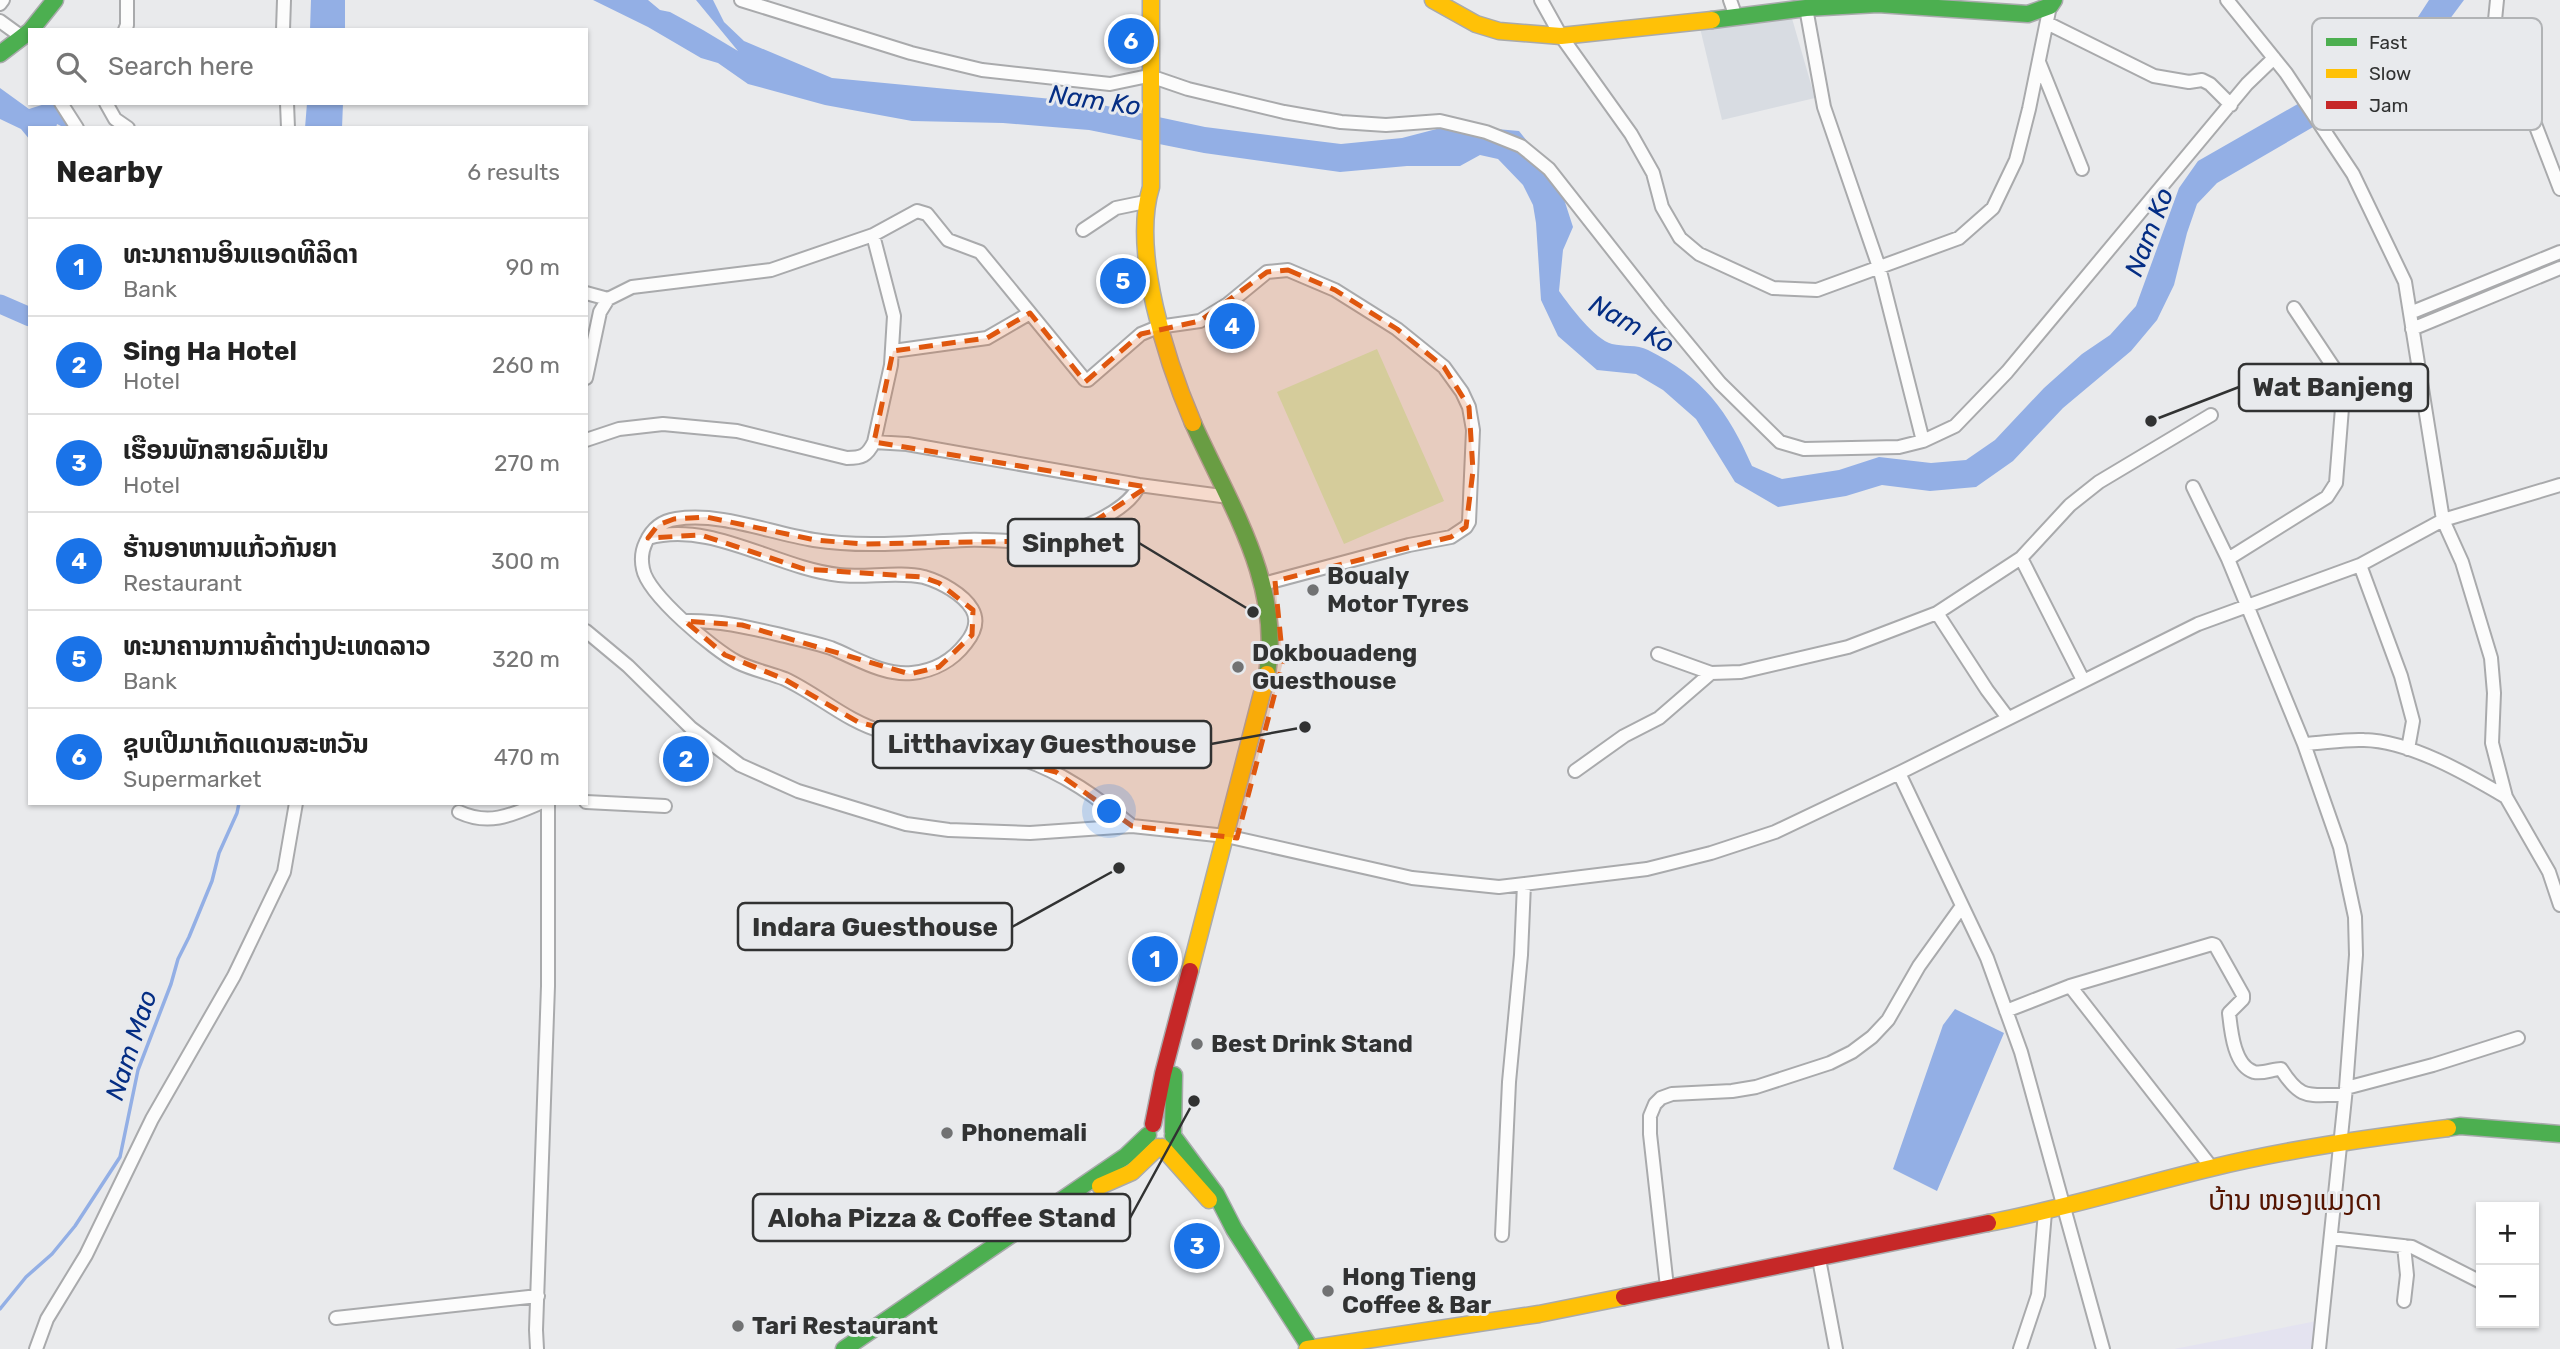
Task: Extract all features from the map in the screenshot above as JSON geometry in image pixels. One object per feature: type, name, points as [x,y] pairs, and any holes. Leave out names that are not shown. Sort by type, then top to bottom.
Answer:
[{"type":"main road","points":[[35,28],[55,0]]},
{"type":"main road","points":[[869,1349],[1060,1217],[1102,1184],[1132,1172],[1161,1137],[1168,1076],[1232,837],[1271,661],[1273,635],[1269,582],[1233,496],[1193,425],[1164,326],[1158,201],[1149,187],[1153,78],[1151,0]]},
{"type":"main road","points":[[1433,0],[1476,24],[1499,31],[1560,36],[1805,8],[1878,4],[1987,13],[2028,14],[2050,10]]},
{"type":"main road","points":[[0,54],[28,33]]},
{"type":"main road","points":[[1161,1137],[1216,1194],[1234,1229],[1310,1349],[1539,1314],[1819,1259],[1919,1236],[2045,1212],[2212,1168],[2341,1142],[2460,1126],[2560,1134]]},
{"type":"main road","points":[[845,1349],[1126,1156],[1161,1137]]},
{"type":"street","points":[[126,28],[127,0]]},
{"type":"street","points":[[283,28],[284,0]]},
{"type":"street","points":[[741,0],[911,53],[982,70],[1110,84],[1153,78],[1284,112],[1341,122],[1386,125],[1440,121],[1486,132],[1521,146],[1549,169],[1720,383],[1780,442],[1804,449],[1899,447],[1923,441],[1955,426],[2007,372],[2231,105],[2274,58]]},
{"type":"street","points":[[1541,0],[1560,36],[1631,134],[1653,173],[1662,207],[1680,238],[1699,254],[1773,288],[1817,290],[1959,238],[1993,208],[2016,160],[2050,10],[2154,76],[2189,82],[2202,80],[2210,84],[2231,105]]},
{"type":"street","points":[[1730,0],[1737,17]]},
{"type":"street","points":[[2227,0],[2286,73],[2312,112]]},
{"type":"street","points":[[2495,18],[2497,0]]},
{"type":"street","points":[[1805,8],[1824,107],[1879,267],[1923,441]]},
{"type":"street","points":[[0,22],[29,28]]},
{"type":"street","points":[[2039,62],[2082,169]]},
{"type":"street","points":[[62,105],[75,126]]},
{"type":"street","points":[[107,105],[126,126]]},
{"type":"street","points":[[287,105],[288,126]]},
{"type":"street","points":[[2324,130],[2350,169],[2405,282],[2443,520],[2462,562],[2491,658],[2494,693],[2492,743],[2506,797],[2549,872],[2560,905]]},
{"type":"street","points":[[2537,130],[2560,189]]},
{"type":"street","points":[[1083,230],[1149,187]]},
{"type":"street","points":[[588,369],[600,312],[608,299],[632,287],[771,270],[873,235],[917,211],[922,211],[948,240],[980,252],[1084,380],[1088,380],[1141,334],[1164,326],[1200,321],[1228,304],[1267,272],[1288,270],[1335,290],[1397,330],[1444,367],[1469,407],[1473,429],[1473,471],[1469,522],[1451,537],[1409,545],[1269,582]]},
{"type":"street","points":[[588,439],[619,429],[663,424],[737,431],[847,458],[862,458],[874,442],[893,351],[894,316],[873,235]]},
{"type":"street","points":[[2410,313],[2560,252]]},
{"type":"street","points":[[2412,329],[2560,268]]},
{"type":"street","points":[[588,294],[608,299]]},
{"type":"street","points":[[2228,558],[2328,498],[2336,483],[2344,383],[2294,308]]},
{"type":"street","points":[[893,351],[987,338],[1030,313]]},
{"type":"street","points":[[2344,383],[2418,369]]},
{"type":"street","points":[[1658,654],[1711,673],[1741,672],[1848,647],[1937,613],[2021,558],[2070,505],[2099,482],[2211,415]]},
{"type":"street","points":[[874,442],[907,444],[1139,485],[1233,496]]},
{"type":"street","points":[[1132,826],[1103,802],[1056,772],[1020,759],[883,732],[858,722],[784,679],[724,656],[651,588],[643,570],[642,551],[658,525],[674,519],[706,517],[815,540],[863,544],[1007,539],[1033,541],[1089,525],[1132,497],[1139,485]]},
{"type":"street","points":[[588,633],[628,666],[691,728],[740,765],[798,791],[906,824],[948,830],[1030,833],[1132,826],[1232,837],[1412,878],[1499,887],[1647,869],[1711,853],[1775,832],[2198,624],[2360,565],[2443,520],[2560,485]]},
{"type":"street","points":[[2193,487],[2228,558],[2304,744],[2340,847],[2355,917],[2356,955],[2341,1142],[2319,1349]]},
{"type":"street","points":[[648,538],[681,533],[702,535],[804,569],[840,575],[922,576],[962,597],[973,610],[976,624],[972,635],[952,657],[939,667],[911,674],[886,670],[830,648],[742,625],[715,620],[685,621]]},
{"type":"street","points":[[2021,558],[2083,680]]},
{"type":"street","points":[[2360,565],[2401,676],[2413,721],[2408,750]]},
{"type":"street","points":[[1937,613],[2008,718]]},
{"type":"street","points":[[1575,771],[1624,736],[1659,718],[1711,673]]},
{"type":"street","points":[[2304,744],[2366,740],[2408,750],[2456,768],[2506,797]]},
{"type":"street","points":[[1899,773],[1986,958],[2021,1052],[2103,1349]]},
{"type":"street","points":[[588,802],[665,806]]},
{"type":"street","points":[[36,1349],[47,1319],[86,1255],[152,1119],[234,976],[284,872],[296,805]]},
{"type":"street","points":[[459,812],[489,820],[535,805]]},
{"type":"street","points":[[537,1349],[548,986],[548,805]]},
{"type":"street","points":[[1502,1235],[1509,1082],[1521,955],[1524,884]]},
{"type":"street","points":[[1667,1287],[1650,1134],[1650,1116],[1655,1104],[1661,1098],[1672,1094],[1756,1087],[1830,1063],[1852,1052],[1888,1020],[1919,966],[1962,906]]},
{"type":"street","points":[[2006,1011],[2070,986],[2212,944],[2244,999],[2229,1013],[2237,1055],[2251,1071],[2258,1073],[2281,1069],[2293,1087],[2305,1094],[2345,1092],[2518,1038]]},
{"type":"street","points":[[2070,986],[2212,1168]]},
{"type":"street","points":[[2020,1349],[2038,1295],[2045,1212]]},
{"type":"street","points":[[2331,1238],[2404,1246],[2423,1251],[2476,1279]]},
{"type":"street","points":[[2404,1246],[2407,1275],[2404,1301]]},
{"type":"street","points":[[1819,1259],[1836,1349]]},
{"type":"street","points":[[336,1318],[538,1296]]},
{"type":"highlighted area","points":[[1288,270],[1335,290],[1397,329],[1444,367],[1469,407],[1473,471],[1466,527],[1451,537],[1275,581],[1283,662],[1237,838],[1132,826],[1056,772],[858,722],[784,679],[725,655],[685,621],[742,625],[910,674],[939,667],[972,635],[973,610],[939,583],[922,577],[804,569],[701,535],[648,538],[658,525],[674,519],[706,517],[815,540],[863,544],[1033,541],[1089,525],[1147,487],[874,442],[893,351],[987,338],[1030,313],[1085,382],[1141,334],[1200,321],[1267,272]]},
{"type":"shaded area","points":[[1791,15],[1815,98],[1722,120],[1700,28]]},
{"type":"shaded area","points":[[2322,1320],[2319,1349],[2174,1349]]},
{"type":"green space","points":[[1377,349],[1444,501],[1344,544],[1277,392]]},
{"type":"water","points":[[311,0],[345,0],[345,28],[310,28]]},
{"type":"water","points":[[593,0],[648,0],[660,10],[670,12],[738,51],[696,0],[713,0],[724,22],[744,41],[832,78],[1093,103],[1205,127],[1341,144],[1402,138],[1452,125],[1519,131],[1563,196],[1573,227],[1563,250],[1559,291],[1583,321],[1605,341],[1644,348],[1667,360],[1699,384],[1723,412],[1752,466],[1782,479],[1839,470],[1879,457],[1931,463],[1966,460],[1995,440],[2044,388],[2082,354],[2110,335],[2136,306],[2179,188],[2198,161],[2312,96],[2312,128],[2217,183],[2197,204],[2174,285],[2157,320],[2131,351],[2063,408],[2013,461],[1976,487],[1930,491],[1882,485],[1846,496],[1778,507],[1735,482],[1696,419],[1663,390],[1636,374],[1597,370],[1558,336],[1541,300],[1533,205],[1523,185],[1498,159],[1480,155],[1460,166],[1407,166],[1340,172],[1204,153],[1089,130],[1003,123],[912,121],[825,105],[748,84],[718,63],[701,58],[648,27]]},
{"type":"water","points":[[2429,0],[2464,0],[2451,18],[2417,18]]},
{"type":"water","points":[[0,88],[29,109],[42,105],[63,105],[81,126],[28,126],[28,138],[21,129],[0,119]]},
{"type":"water","points":[[307,105],[343,105],[342,126],[305,126]]},
{"type":"water","points":[[1955,1009],[2004,1033],[1937,1191],[1893,1169],[1943,1025]]},
{"type":"waterway","points":[[0,304],[28,316]]},
{"type":"waterway","name":"Nam Mao","points":[[0,1309],[26,1277],[52,1254],[75,1226],[120,1157],[138,1070],[178,959],[212,881],[219,853],[239,805]]},
{"type":"traffic: fast","points":[[33,28],[55,0]]},
{"type":"traffic: fast","points":[[1712,20],[1806,8],[1878,4],[2028,14],[2050,6],[2054,0]]},
{"type":"traffic: fast","points":[[0,54],[28,33]]},
{"type":"traffic: fast","points":[[1193,423],[1236,513],[1260,576],[1270,641],[1267,674]]},
{"type":"traffic: fast","points":[[1173,1132],[1174,1075]]},
{"type":"traffic: fast","points":[[2448,1128],[2460,1126],[2560,1134]]},
{"type":"traffic: fast","points":[[844,1349],[1126,1156],[1148,1135]]},
{"type":"traffic: fast","points":[[1173,1136],[1216,1194],[1234,1229],[1311,1349]]},
{"type":"traffic: slow","points":[[1151,0],[1151,187],[1146,213],[1145,243],[1163,339],[1193,423]]},
{"type":"traffic: slow","points":[[1433,0],[1476,24],[1499,31],[1561,36],[1712,20]]},
{"type":"traffic: slow","points":[[1190,971],[1267,674]]},
{"type":"traffic: slow","points":[[1988,1223],[2270,1155],[2448,1128]]},
{"type":"traffic: slow","points":[[1100,1186],[1132,1172],[1158,1147]]},
{"type":"traffic: slow","points":[[1162,1147],[1209,1200]]},
{"type":"traffic: slow","points":[[1307,1349],[1539,1314],[1624,1297]]},
{"type":"traffic: jam","points":[[1153,1124],[1190,971]]},
{"type":"traffic: jam","points":[[1624,1297],[1988,1223]]},
{"type":"place","name":"ຊຸບເປີມາເກັດແດນສະຫວັນ","points":[[1131,41]]},
{"type":"place","name":"ທະນາຄານການຄ້າຕ່າງປະເທດລາວ","points":[[1123,281]]},
{"type":"place","name":"ຮ້ານອາຫານແກ້ວກັນຍາ","points":[[1232,326]]},
{"type":"place","name":"Wat Banjeng","points":[[2151,421]]},
{"type":"place","name":"Boualy Motor Tyres","points":[[1313,590]]},
{"type":"place","name":"Sinphet","points":[[1253,612]]},
{"type":"place","name":"Dokbouadeng Guesthouse","points":[[1238,667]]},
{"type":"place","name":"Litthavixay Guesthouse","points":[[1305,727]]},
{"type":"place","name":"Sing Ha Hotel","points":[[686,759]]},
{"type":"place","name":"Indara Guesthouse","points":[[1119,868]]},
{"type":"place","name":"ທະນາຄານອິນແອດທີລິດາ","points":[[1155,959]]},
{"type":"place","name":"Best Drink Stand","points":[[1197,1044]]},
{"type":"place","name":"Aloha Pizza & Coffee Stand","points":[[1194,1101]]},
{"type":"place","name":"Phonemali","points":[[947,1133]]},
{"type":"place","name":"ເຮືອນພັກສາຍລົມເຢັນ","points":[[1197,1246]]},
{"type":"place","name":"Hong Tieng Coffee & Bar","points":[[1328,1291]]},
{"type":"place","name":"Tari Restaurant","points":[[738,1326]]},
{"type":"district","name":"ບ້ານ ໜອງແມງດາ","points":[[2295,1200]]},
{"type":"water label","name":"Nam Ko","points":[[1095,100]]},
{"type":"water label","name":"Nam Ko","points":[[2149,232]]},
{"type":"water label","name":"Nam Ko","points":[[1632,324]]}]
